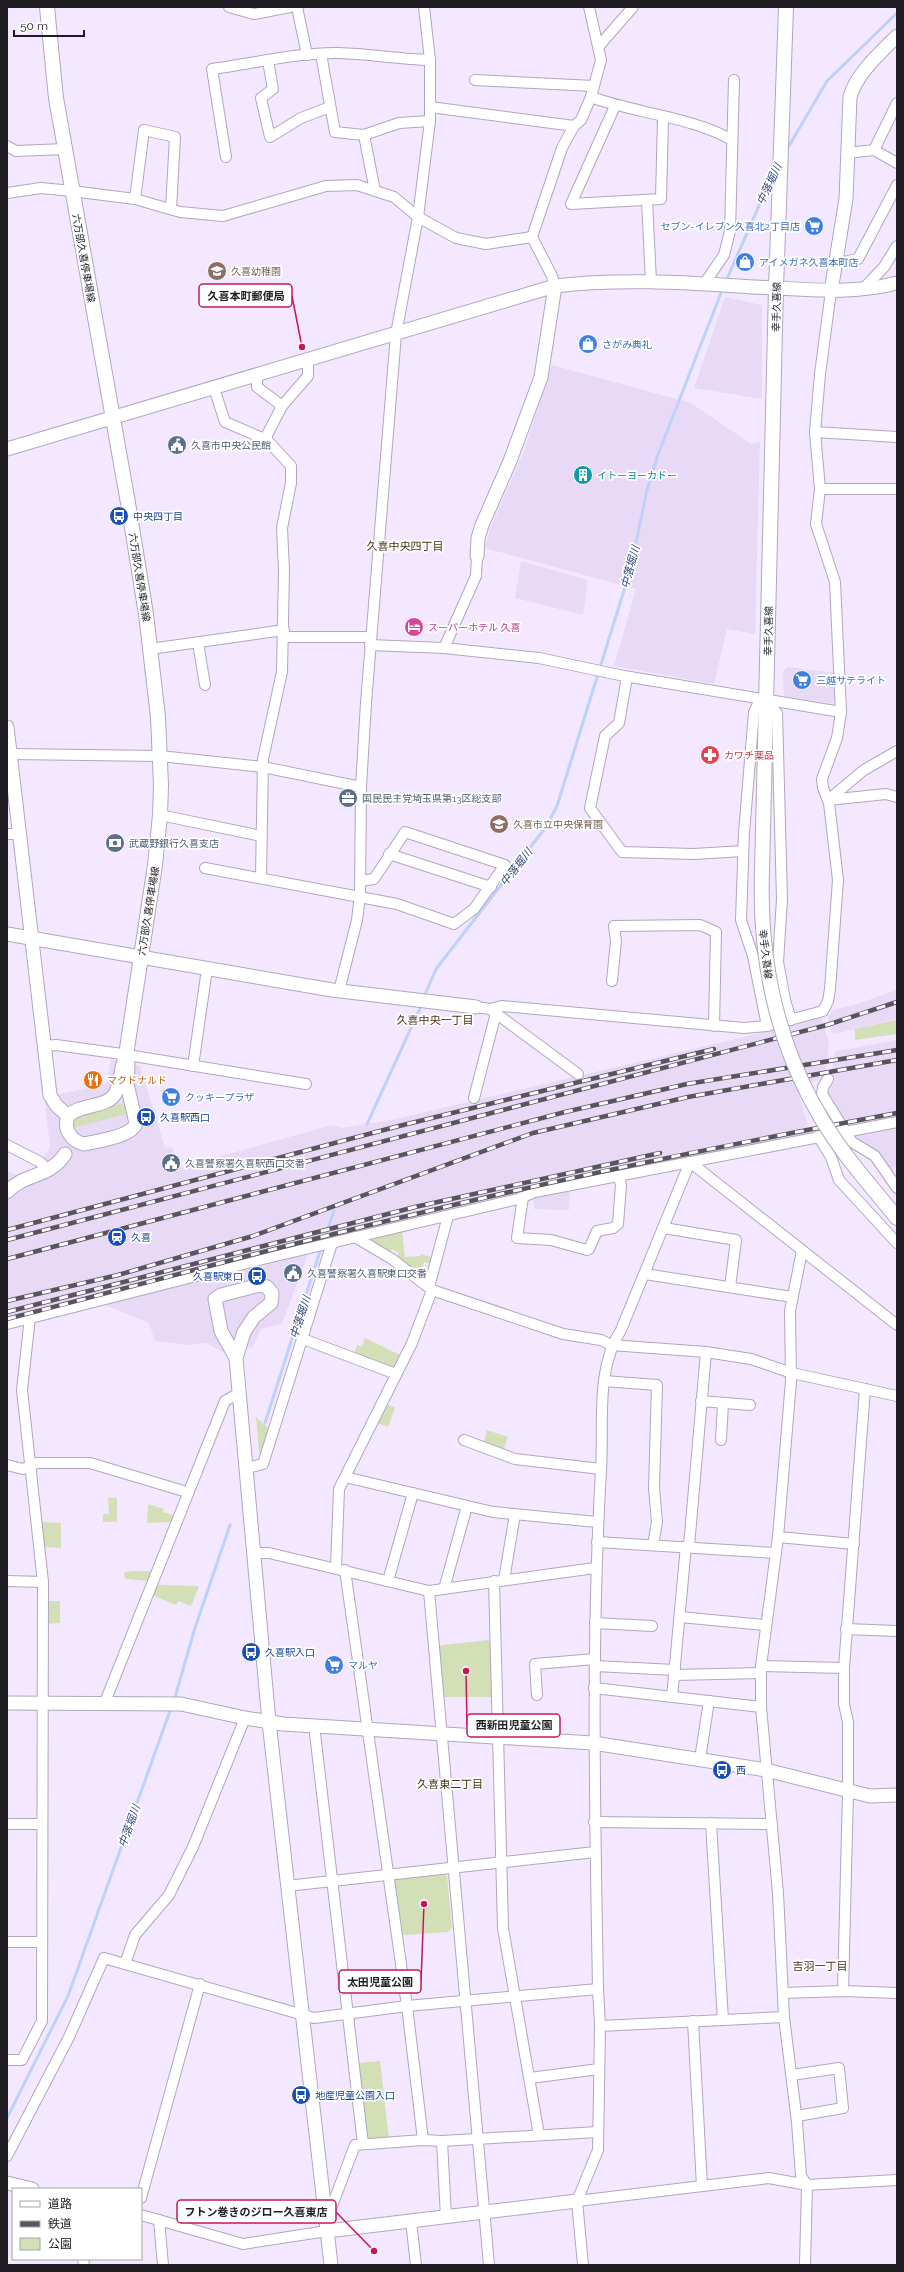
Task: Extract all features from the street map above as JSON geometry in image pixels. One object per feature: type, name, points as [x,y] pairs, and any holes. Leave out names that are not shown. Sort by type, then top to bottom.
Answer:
[{"type":"main road","name":"六万部久喜停車場線","points":[[47,7],[52,72],[113,418],[155,681],[160,756],[160,815],[155,865],[126,1055]]},
{"type":"main road","name":"幸手久喜線","points":[[786,7],[776,288],[762,871],[763,945],[770,986],[782,1034],[795,1068],[818,1114],[836,1142],[897,1218]]},
{"type":"street","points":[[229,7],[254,14],[290,7]]},
{"type":"street","points":[[297,7],[307,55]]},
{"type":"street","points":[[338,991],[357,920],[360,896],[361,787],[371,641],[396,334],[418,217],[430,121],[430,60],[424,7]]},
{"type":"street","points":[[444,648],[476,576],[478,538],[482,525],[510,462],[541,377],[555,286],[552,276],[532,237],[562,148],[574,126],[581,120],[591,97],[601,60],[589,7]]},
{"type":"street","points":[[599,46],[633,7]]},
{"type":"street","points":[[474,1098],[493,1011],[502,1006],[744,1028],[767,1026],[823,1011],[828,1001],[838,880],[828,800],[823,788],[822,779],[837,738],[841,712],[835,582],[816,524],[820,489],[815,432],[820,374],[834,264],[846,200],[850,97],[852,88],[897,36]]},
{"type":"street","points":[[226,157],[212,69],[268,62],[307,55],[338,53],[390,59],[430,60]]},
{"type":"street","points":[[320,54],[335,132],[364,135],[399,123],[430,121]]},
{"type":"street","points":[[268,62],[274,89],[261,98],[270,137],[301,118],[330,107]]},
{"type":"street","points":[[475,80],[594,86]]},
{"type":"street","points":[[704,284],[724,255],[730,231],[734,80]]},
{"type":"street","points":[[591,97],[615,106],[716,131],[732,140]]},
{"type":"street","points":[[874,150],[897,105]]},
{"type":"street","points":[[615,106],[571,204],[661,199],[663,118]]},
{"type":"street","points":[[430,107],[574,126]]},
{"type":"street","points":[[135,199],[144,130],[174,137],[171,209]]},
{"type":"street","points":[[364,135],[375,191]]},
{"type":"street","points":[[7,146],[16,151],[65,149]]},
{"type":"street","points":[[848,153],[874,150],[897,163]]},
{"type":"street","points":[[7,193],[41,188],[72,191],[135,199],[171,209],[223,216],[326,186],[357,185],[394,197],[418,217],[456,238],[486,244],[532,237]]},
{"type":"street","points":[[834,264],[858,259],[897,185]]},
{"type":"street","points":[[647,200],[651,282]]},
{"type":"street","points":[[864,288],[884,267],[897,246]]},
{"type":"street","points":[[7,449],[555,286],[606,281],[704,284],[831,291],[864,288],[874,289],[897,283]]},
{"type":"street","points":[[267,440],[267,435],[282,406],[308,376],[308,359]]},
{"type":"street","points":[[257,374],[257,387],[282,406]]},
{"type":"street","points":[[214,388],[225,422],[267,440],[291,466],[291,484],[282,528],[284,570],[284,633],[282,672],[263,767],[261,877]]},
{"type":"street","points":[[815,432],[897,437]]},
{"type":"street","points":[[820,489],[897,490]]},
{"type":"street","points":[[150,649],[284,633],[539,658],[627,677],[841,712]]},
{"type":"street","points":[[198,643],[205,685]]},
{"type":"street","points":[[627,677],[619,723],[605,736],[590,808],[622,852],[694,854],[743,851]]},
{"type":"street","points":[[766,699],[757,706],[754,712],[743,851],[741,920],[753,956],[767,1026]]},
{"type":"street","points":[[766,699],[777,713],[782,899],[778,962],[784,1000],[791,1020]]},
{"type":"street","points":[[7,727],[11,754],[14,834],[33,938],[50,1095],[56,1105],[68,1116]]},
{"type":"street","points":[[828,800],[864,770],[897,752]]},
{"type":"street","points":[[11,754],[160,756],[263,767],[361,787]]},
{"type":"street","points":[[828,800],[886,794],[897,797]]},
{"type":"street","points":[[160,815],[261,836]]},
{"type":"street","points":[[205,868],[360,896],[416,909],[454,924],[474,909],[491,887],[505,865],[405,832],[389,854],[374,879],[360,881]]},
{"type":"street","points":[[389,854],[491,887]]},
{"type":"street","points":[[612,981],[616,941],[614,926],[700,925],[716,932],[714,1026]]},
{"type":"street","points":[[7,934],[338,991],[476,1007],[493,1011],[578,1074]]},
{"type":"street","points":[[193,1066],[207,968]]},
{"type":"street","points":[[45,1046],[56,1045],[126,1055],[306,1084]]},
{"type":"street","points":[[109,1100],[117,1091],[122,1063],[126,1055]]},
{"type":"street","points":[[7,1192],[20,1182],[48,1170],[59,1163],[65,1154],[84,1144],[132,1131],[136,1123],[127,1084],[128,1065],[126,1055]]},
{"type":"street","points":[[828,1079],[823,1087],[822,1094],[845,1131],[852,1142],[874,1156],[897,1188]]},
{"type":"street","points":[[65,1154],[68,1116],[73,1111],[109,1100],[127,1100],[132,1105]]},
{"type":"street","points":[[7,1324],[310,1248],[448,1216],[523,1197],[535,1192],[619,1177],[818,1136],[897,1122]]},
{"type":"street","points":[[67,1129],[73,1140],[84,1144]]},
{"type":"street","points":[[818,1136],[831,1157],[839,1180],[897,1243]]},
{"type":"street","points":[[7,1145],[40,1162],[48,1170]]},
{"type":"street","points":[[583,2265],[577,2201],[598,2150],[600,2069],[593,1742],[595,1568],[601,1469],[604,1381],[611,1345],[621,1330],[690,1162]]},
{"type":"street","points":[[690,1162],[897,1325]]},
{"type":"street","points":[[523,1197],[517,1238],[551,1240],[587,1250],[599,1229],[613,1228],[618,1224],[621,1185],[619,1177]]},
{"type":"street","points":[[423,2140],[407,2006],[341,1569],[339,1489],[412,1343],[431,1288],[448,1216]]},
{"type":"street","points":[[664,1228],[736,1240],[730,1287]]},
{"type":"street","points":[[355,1237],[392,1260],[431,1288],[563,1334],[601,1340],[611,1345],[706,1352],[751,1359],[792,1373],[897,1396]]},
{"type":"street","points":[[246,1468],[263,1464],[303,1339],[331,1243]]},
{"type":"street","points":[[802,1251],[792,1297],[789,1327],[792,1373],[778,1537],[765,1625],[761,1670],[761,1707],[778,1893],[784,2017],[797,2116],[802,2176],[807,2185],[805,2265]]},
{"type":"street","points":[[645,1274],[792,1297]]},
{"type":"street","points":[[236,1358],[221,1331],[214,1303],[215,1299],[221,1295],[260,1285],[267,1287],[272,1293],[272,1300],[268,1306],[254,1317],[247,1327],[240,1342],[236,1358],[269,1722],[331,2265]]},
{"type":"street","points":[[7,2060],[22,2060],[42,2021],[43,1582],[29,1467],[22,1390],[30,1317]]},
{"type":"street","points":[[303,1339],[396,1374]]},
{"type":"street","points":[[672,1697],[706,1352]]},
{"type":"street","points":[[604,1381],[657,1385],[654,1488],[657,1522],[653,1545]]},
{"type":"street","points":[[843,1991],[848,1792],[848,1722],[844,1704],[844,1668],[865,1389]]},
{"type":"street","points":[[105,1702],[187,1492],[225,1401],[239,1393]]},
{"type":"street","points":[[701,1401],[750,1405]]},
{"type":"street","points":[[721,1440],[723,1403]]},
{"type":"street","points":[[464,1440],[515,1459],[601,1469]]},
{"type":"street","points":[[7,1465],[23,1469],[37,1464],[90,1463],[187,1492]]},
{"type":"street","points":[[345,1478],[467,1506],[515,1514],[597,1522]]},
{"type":"street","points":[[388,1581],[413,1493]]},
{"type":"street","points":[[444,1588],[467,1506]]},
{"type":"street","points":[[515,1514],[499,1581],[499,1736],[503,1862],[503,1928],[517,1997],[539,2135]]},
{"type":"street","points":[[778,1537],[854,1544]]},
{"type":"street","points":[[597,1542],[776,1552]]},
{"type":"street","points":[[254,1553],[270,1553],[429,1591],[595,1568]]},
{"type":"street","points":[[7,1581],[43,1582]]},
{"type":"street","points":[[429,1591],[440,1732],[489,2265]]},
{"type":"street","points":[[680,1617],[765,1625]]},
{"type":"street","points":[[595,1623],[652,1626]]},
{"type":"street","points":[[846,1629],[897,1631]]},
{"type":"street","points":[[537,1696],[535,1664],[595,1663],[675,1673],[844,1668]]},
{"type":"street","points":[[594,1688],[761,1707]]},
{"type":"street","points":[[700,1759],[710,1701]]},
{"type":"street","points":[[7,1703],[105,1702],[181,1704],[269,1722],[593,1742],[766,1770],[848,1792],[870,1796],[897,1795]]},
{"type":"street","points":[[125,1964],[135,1935],[169,1895],[193,1848],[245,1718]]},
{"type":"street","points":[[314,1725],[363,2144]]},
{"type":"street","points":[[594,1822],[772,1824]]},
{"type":"street","points":[[711,1823],[724,2020]]},
{"type":"street","points":[[7,1824],[42,1824]]},
{"type":"street","points":[[287,1886],[595,1852]]},
{"type":"street","points":[[7,1942],[41,1942]]},
{"type":"street","points":[[7,2156],[69,2037],[100,1963],[104,1958],[200,1984],[302,2015],[318,2018],[407,2006],[598,1989]]},
{"type":"street","points":[[142,2194],[200,1984]]},
{"type":"street","points":[[783,1993],[843,1991],[897,1993]]},
{"type":"street","points":[[600,2026],[784,2017]]},
{"type":"street","points":[[693,2021],[702,2186]]},
{"type":"street","points":[[792,2075],[839,2068],[843,2108],[797,2116]]},
{"type":"street","points":[[530,2078],[600,2069]]},
{"type":"street","points":[[326,2227],[355,2145],[423,2140],[442,2141],[477,2137],[598,2132]]},
{"type":"street","points":[[442,2141],[446,2217]]},
{"type":"street","points":[[142,2215],[243,2244],[326,2227],[411,2221],[484,2213],[769,2178],[807,2185],[897,2180]]},
{"type":"street","points":[[7,2184],[27,2188]]},
{"type":"street","points":[[159,2220],[163,2265]]},
{"type":"street","points":[[411,2221],[416,2265]]},
{"type":"shaded area","points":[[725,297],[762,305],[762,399],[694,388]]},
{"type":"shaded area","points":[[552,365],[691,403],[751,444],[760,442],[755,634],[727,629],[714,684],[614,666],[636,589],[485,548],[490,529],[524,451]]},
{"type":"shaded area","points":[[521,561],[588,580],[583,615],[515,598]]},
{"type":"shaded area","points":[[787,667],[839,673],[839,704],[784,697],[783,672]]},
{"type":"shaded area","points":[[897,990],[897,1019],[834,1034],[832,1033],[827,1015],[830,1015],[832,1010],[854,1005]]},
{"type":"shaded area","points":[[821,1016],[829,1043],[825,1079],[796,1085],[810,1133],[689,1157],[680,1150],[675,1156],[679,1159],[520,1194],[7,1321],[7,1172],[16,1174],[37,1169],[50,1147],[45,1103],[55,1095],[103,1085],[107,1082],[111,1059],[131,1067],[134,1064],[140,1066],[165,1148],[172,1147],[178,1168],[332,1125],[342,1128],[396,1119],[765,1032]]},
{"type":"shaded area","points":[[897,1040],[897,1117],[847,1126],[827,1095],[828,1089],[834,1082],[834,1077],[831,1078],[834,1054],[836,1051]]},
{"type":"shaded area","points":[[897,1126],[897,1167],[888,1170],[852,1135]]},
{"type":"shaded area","points":[[570,1191],[569,1210],[534,1209],[534,1197]]},
{"type":"shaded area","points":[[308,1254],[282,1324],[261,1329],[252,1348],[223,1352],[206,1343],[189,1345],[155,1341],[149,1323],[102,1304],[200,1279],[215,1278]]},
{"type":"green space","points":[[896,1020],[897,1034],[855,1040],[855,1029]]},
{"type":"green space","points":[[120,1104],[126,1106],[130,1113],[72,1128],[71,1122],[83,1112]]},
{"type":"green space","points":[[402,1231],[405,1257],[420,1256],[421,1254],[434,1258],[432,1264],[424,1262],[421,1274],[396,1258],[399,1253],[392,1249],[389,1253],[367,1239]]},
{"type":"green space","points":[[365,1338],[402,1356],[395,1371],[353,1356],[357,1345],[362,1347]]},
{"type":"green space","points":[[387,1404],[395,1408],[388,1427],[377,1423],[382,1409]]},
{"type":"green space","points":[[256,1417],[271,1431],[260,1462]]},
{"type":"green space","points":[[487,1430],[508,1437],[503,1451],[483,1445]]},
{"type":"green space","points":[[108,1498],[117,1498],[117,1522],[103,1522],[103,1514],[109,1514]]},
{"type":"green space","points":[[148,1504],[164,1509],[163,1512],[173,1515],[171,1522],[147,1523]]},
{"type":"green space","points":[[39,1522],[61,1523],[61,1548],[43,1547]]},
{"type":"green space","points":[[152,1571],[148,1581],[125,1579],[124,1572]]},
{"type":"green space","points":[[156,1585],[199,1586],[191,1606],[178,1601],[176,1605],[152,1595]]},
{"type":"green space","points":[[46,1601],[60,1601],[60,1623],[46,1624]]},
{"type":"green space","points":[[488,1640],[491,1644],[494,1695],[490,1697],[445,1697],[442,1695],[438,1648],[441,1645]]},
{"type":"green space","points":[[444,1873],[447,1876],[452,1928],[448,1932],[405,1935],[401,1933],[394,1880],[398,1877]]},
{"type":"green space","points":[[380,2061],[389,2139],[367,2140],[357,2063]]},
{"type":"waterway","name":"中落堀川","points":[[786,151],[827,81],[897,13]]},
{"type":"waterway","name":"中落堀川","points":[[726,281],[775,169]]},
{"type":"waterway","name":"中落堀川","points":[[424,997],[436,969],[546,827],[557,806],[630,571],[647,490],[657,457],[723,288]]},
{"type":"waterway","name":"中落堀川","points":[[367,1124],[422,1004]]},
{"type":"waterway","name":"中落堀川","points":[[323,1243],[334,1211]]},
{"type":"waterway","name":"中落堀川","points":[[265,1423],[321,1248]]},
{"type":"waterway","name":"中落堀川","points":[[174,1701],[194,1631],[230,1525]]},
{"type":"waterway","name":"中落堀川","points":[[7,2118],[68,1996],[171,1708]]},
{"type":"railway","points":[[7,1240],[827,1025],[897,1002]]},
{"type":"railway","points":[[7,1230],[395,1127],[714,1049]]},
{"type":"railway","points":[[7,1259],[565,1112],[687,1084],[897,1050]]},
{"type":"railway","points":[[7,1301],[118,1275],[253,1236],[533,1133],[688,1097],[897,1060]]},
{"type":"railway","points":[[7,1319],[365,1226],[536,1186],[656,1160],[897,1113]]},
{"type":"railway","points":[[7,1312],[415,1207],[660,1153]]},
{"type":"place","name":"セブン-イレブン久喜北2丁目店","points":[[814,226]]},
{"type":"place","name":"アイメガネ久喜本町店","points":[[745,262]]},
{"type":"place","name":"久喜幼稚園","points":[[217,271]]},
{"type":"place","name":"さがみ典礼","points":[[588,344]]},
{"type":"place","name":"久喜本町郵便局","points":[[302,347]]},
{"type":"place","name":"久喜市中央公民館","points":[[177,445]]},
{"type":"place","name":"イトーヨーカドー","points":[[583,475]]},
{"type":"place","name":"中央四丁目","points":[[119,516]]},
{"type":"place","name":"スーパーホテル 久喜","points":[[414,627]]},
{"type":"place","name":"三越サテライト","points":[[802,680]]},
{"type":"place","name":"カワチ薬品","points":[[710,755]]},
{"type":"place","name":"国民民主党埼玉県第13区総支部","points":[[348,798]]},
{"type":"place","name":"久喜市立中央保育園","points":[[499,824]]},
{"type":"place","name":"武蔵野銀行久喜支店","points":[[115,843]]},
{"type":"place","name":"マクドナルド","points":[[93,1080]]},
{"type":"place","name":"クッキープラザ","points":[[171,1097]]},
{"type":"place","name":"久喜駅西口","points":[[146,1117]]},
{"type":"place","name":"久喜警察署久喜駅西口交番","points":[[171,1163]]},
{"type":"place","name":"久喜","points":[[117,1237]]},
{"type":"place","name":"久喜警察署久喜駅東口交番","points":[[293,1273]]},
{"type":"place","name":"久喜駅東口","points":[[257,1276]]},
{"type":"place","name":"久喜駅入口","points":[[251,1652]]},
{"type":"place","name":"マルヤ","points":[[334,1665]]},
{"type":"place","name":"西新田児童公園","points":[[466,1671]]},
{"type":"place","name":"西","points":[[722,1770]]},
{"type":"place","name":"太田児童公園","points":[[424,1904]]},
{"type":"place","name":"地産児童公園入口","points":[[301,2095]]},
{"type":"place","name":"フトン巻きのジロー久喜東店","points":[[374,2251]]},
{"type":"district","name":"久喜中央四丁目","points":[[405,546]]},
{"type":"district","name":"久喜中央一丁目","points":[[435,1020]]},
{"type":"district","name":"久喜東二丁目","points":[[450,1784]]},
{"type":"district","name":"吉羽一丁目","points":[[820,1966]]}]
